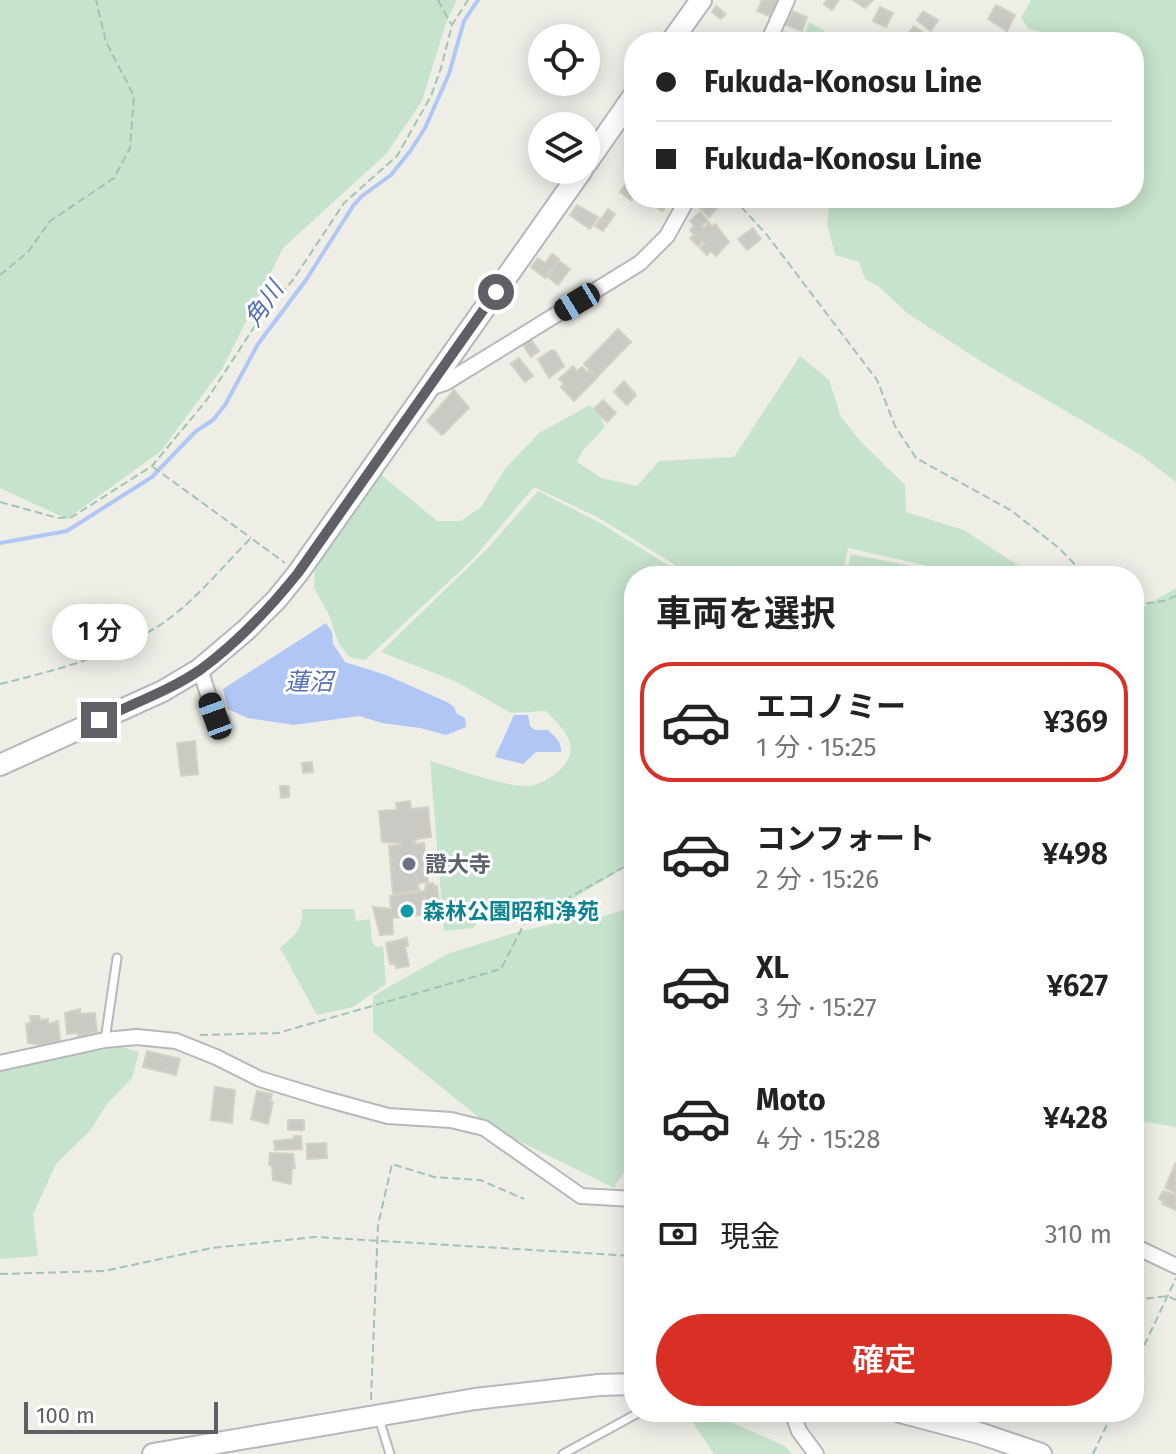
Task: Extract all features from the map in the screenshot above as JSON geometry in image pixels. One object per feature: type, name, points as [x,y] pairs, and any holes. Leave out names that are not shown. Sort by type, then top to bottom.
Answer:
[{"type":"main road","points":[[678,32],[701,0]]},
{"type":"main road","points":[[600,144],[624,109]]},
{"type":"main road","points":[[0,765],[163,691],[200,669],[246,630],[298,573],[572,184]]},
{"type":"main road","points":[[153,1454],[475,1399],[624,1384]]},
{"type":"main road","points":[[938,1422],[1041,1454]]},
{"type":"street","points":[[773,32],[787,0]]},
{"type":"street","points":[[428,389],[445,383],[640,263],[667,236],[682,208]]},
{"type":"street","points":[[200,669],[215,716],[222,721]]},
{"type":"street","points":[[0,1063],[105,1040],[137,1037],[176,1041],[260,1079],[322,1098],[388,1116],[451,1120],[484,1128],[581,1196],[624,1198]]},
{"type":"street","points":[[1144,1251],[1176,1266]]},
{"type":"street","points":[[796,1422],[816,1454]]},
{"type":"lane","points":[[105,1040],[117,958]]},
{"type":"lane","points":[[374,1417],[390,1454]]},
{"type":"lane","points":[[563,1454],[624,1421]]},
{"type":"path","points":[[0,275],[28,252],[50,221],[114,178],[130,148],[134,96],[106,42],[96,0]]},
{"type":"path","points":[[438,0],[452,25]]},
{"type":"path","points":[[0,502],[58,518],[72,517],[152,466],[206,401],[262,315],[293,280],[344,203],[397,156],[431,96],[452,25],[468,0]]},
{"type":"path","points":[[742,208],[767,235],[877,380],[895,426],[916,458],[1012,511],[1076,566]]},
{"type":"path","points":[[152,466],[298,573]]},
{"type":"path","points":[[0,684],[67,667],[158,627],[251,538]]},
{"type":"path","points":[[1144,604],[1176,596]]},
{"type":"path","points":[[176,1041],[189,1035],[278,1033],[501,969],[525,922],[624,867]]},
{"type":"path","points":[[374,1417],[378,1225],[392,1164],[434,1177],[480,1180],[524,1199]]},
{"type":"path","points":[[0,1274],[104,1271],[257,1242],[315,1237],[624,1255]]},
{"type":"path","points":[[1144,1346],[1176,1278]]},
{"type":"path","points":[[1144,1299],[1168,1296],[1176,1300]]},
{"type":"path","points":[[1093,1454],[1108,1422]]},
{"type":"green space","points":[[0,0],[456,2],[446,23],[422,101],[386,154],[283,248],[222,369],[161,451],[67,519],[0,488]]},
{"type":"green space","points":[[1031,0],[1176,0],[1176,482],[1139,454],[985,364],[907,313],[878,286],[865,279],[859,262],[835,255],[827,224],[829,208],[1144,208],[1144,32],[1041,32],[1029,29],[1021,18]]},
{"type":"green space","points":[[809,22],[826,32],[805,32]]},
{"type":"green space","points":[[800,356],[829,380],[841,417],[861,442],[905,485],[906,512],[964,530],[1019,566],[929,566],[848,548],[844,566],[677,566],[599,518],[534,487],[473,559],[365,660],[349,657],[338,642],[329,615],[314,588],[315,564],[379,473],[437,521],[461,521],[481,507],[505,469],[539,433],[590,405],[600,415],[605,427],[583,450],[577,462],[602,478],[637,486],[659,461],[734,457]]},
{"type":"green space","points":[[538,491],[600,523],[670,566],[624,566],[624,868],[554,910],[481,918],[473,928],[444,931],[430,761],[492,780],[528,786],[554,775],[562,768],[571,749],[567,735],[546,711],[511,713],[457,682],[381,652],[490,546]]},
{"type":"green space","points":[[851,554],[911,566],[848,566]]},
{"type":"green space","points":[[1176,588],[1176,1127],[1144,1122],[1144,607]]},
{"type":"green space","points":[[302,909],[354,909],[356,921],[370,919],[372,942],[376,947],[383,946],[386,984],[353,1007],[317,1015],[280,948],[300,927]]},
{"type":"green space","points":[[624,910],[624,1172],[614,1188],[492,1128],[373,1032],[373,996],[447,954],[517,932],[588,916],[600,917]]},
{"type":"green space","points":[[121,1047],[139,1052],[132,1078],[107,1104],[90,1131],[56,1164],[33,1214],[38,1256],[0,1259],[0,1071],[32,1062]]},
{"type":"green space","points":[[693,1422],[731,1422],[785,1446],[792,1454],[714,1454]]},
{"type":"water","name":"蓮沼","points":[[326,623],[332,632],[333,644],[345,662],[386,675],[447,702],[465,718],[466,727],[446,735],[359,716],[294,725],[247,718],[228,709],[223,689]]},
{"type":"water","points":[[514,715],[528,715],[530,726],[535,730],[548,730],[559,742],[561,752],[536,752],[523,764],[495,757]]},
{"type":"building","points":[[762,0],[778,0],[771,17],[757,11]]},
{"type":"building","points":[[827,0],[839,0],[832,10],[824,4]]},
{"type":"building","points":[[853,0],[873,0],[865,8]]},
{"type":"building","points":[[996,5],[1015,15],[1007,31],[988,19]]},
{"type":"building","points":[[716,6],[726,14],[721,19],[712,12]]},
{"type":"building","points":[[880,7],[893,13],[886,27],[873,21]]},
{"type":"building","points":[[792,11],[807,17],[802,31],[786,25]]},
{"type":"building","points":[[923,11],[938,20],[931,31],[917,20]]},
{"type":"building","points":[[577,205],[598,217],[590,229],[570,215]]},
{"type":"building","points":[[700,208],[717,208],[709,217]]},
{"type":"building","points":[[608,209],[615,214],[608,224],[601,219]]},
{"type":"building","points":[[700,212],[708,221],[701,226],[704,228],[709,223],[712,227],[715,224],[729,242],[716,256],[711,251],[707,255],[700,248],[705,243],[703,241],[698,246],[690,238],[694,235],[690,230],[694,226],[690,221]]},
{"type":"building","points":[[600,219],[608,224],[603,231],[595,226]]},
{"type":"building","points":[[753,228],[761,239],[747,250],[738,239]]},
{"type":"building","points":[[552,254],[559,259],[545,278],[531,267],[538,258],[545,263]]},
{"type":"building","points":[[559,261],[570,269],[558,285],[548,277]]},
{"type":"building","points":[[618,329],[631,342],[597,377],[584,364]]},
{"type":"building","points":[[530,338],[539,351],[531,357],[522,343]]},
{"type":"building","points":[[552,350],[564,366],[549,378],[538,359]]},
{"type":"building","points":[[519,358],[533,376],[525,382],[511,364]]},
{"type":"building","points":[[573,366],[577,371],[582,367],[587,372],[589,370],[597,378],[574,401],[561,387],[564,384],[559,379]]},
{"type":"building","points":[[624,381],[636,395],[627,405],[614,392]]},
{"type":"building","points":[[454,390],[469,408],[442,435],[427,421]]},
{"type":"building","points":[[603,400],[616,413],[607,422],[594,409]]},
{"type":"building","points":[[195,741],[198,774],[181,776],[177,743]]},
{"type":"building","points":[[312,762],[313,772],[303,773],[302,763]]},
{"type":"building","points":[[280,786],[289,786],[289,797],[281,798]]},
{"type":"building","name":"證大寺","points":[[410,801],[411,809],[428,807],[431,837],[416,839],[413,844],[424,843],[428,882],[418,883],[419,890],[393,894],[389,846],[401,843],[382,842],[379,811],[397,810],[396,803]]},
{"type":"building","name":"森林公園昭和浄苑","points":[[426,884],[437,886],[440,913],[392,918],[393,934],[380,935],[373,907],[391,909],[390,896],[425,891]]},
{"type":"building","points":[[407,938],[408,946],[405,946],[409,966],[396,968],[396,964],[390,964],[386,943]]},
{"type":"building","points":[[80,1009],[80,1014],[95,1013],[97,1032],[78,1036],[77,1033],[67,1034],[65,1013]]},
{"type":"building","points":[[30,1016],[48,1019],[48,1024],[58,1021],[60,1040],[44,1045],[28,1043],[26,1024],[31,1023]]},
{"type":"building","points":[[147,1051],[180,1059],[176,1075],[143,1067]]},
{"type":"building","points":[[215,1087],[235,1090],[232,1123],[211,1120]]},
{"type":"building","points":[[257,1091],[272,1094],[268,1124],[251,1119]]},
{"type":"building","points":[[288,1120],[304,1120],[304,1130],[288,1130]]},
{"type":"building","points":[[294,1136],[301,1136],[302,1149],[275,1150],[274,1141],[294,1139]]},
{"type":"building","points":[[326,1143],[327,1158],[307,1159],[307,1144]]},
{"type":"building","points":[[270,1153],[293,1154],[295,1168],[292,1168],[291,1184],[273,1180]]},
{"type":"building","points":[[1176,1162],[1176,1193],[1165,1188]]},
{"type":"building","points":[[1163,1191],[1176,1195],[1176,1210],[1162,1204],[1163,1201],[1159,1199]]},
{"type":"waterway","name":"角川","points":[[0,543],[67,531],[152,477],[196,431],[213,420],[225,405],[258,344],[306,280],[353,206],[391,175],[425,128],[449,74],[464,21],[478,0]]},
{"type":"place","name":"證大寺","points":[[409,864]]},
{"type":"place","name":"森林公園昭和浄苑","points":[[407,911]]},
{"type":"route","points":[[99,720],[163,691],[200,669],[277,599],[496,292]]}]
